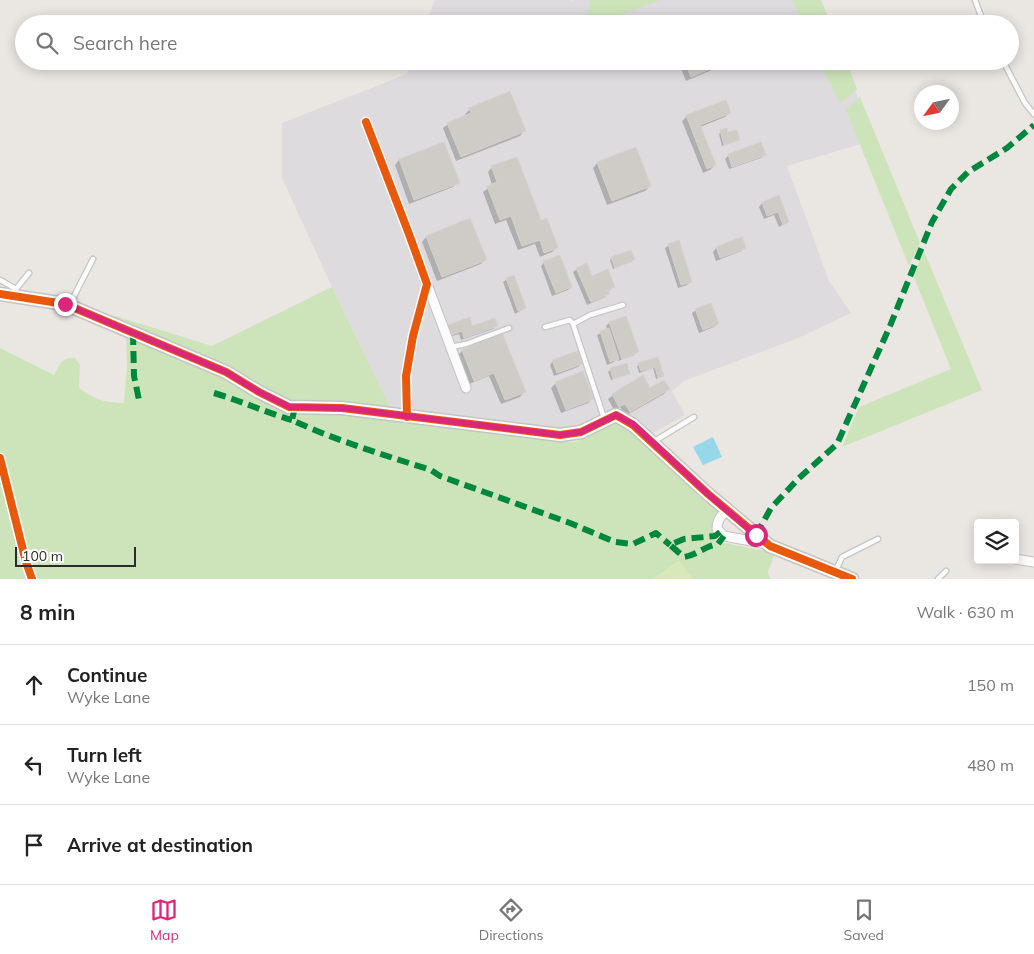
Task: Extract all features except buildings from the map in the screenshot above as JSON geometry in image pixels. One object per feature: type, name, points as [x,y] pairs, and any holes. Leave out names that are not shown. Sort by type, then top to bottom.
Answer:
[{"type":"street","points":[[366,122],[466,388]]},
{"type":"street","points":[[407,417],[406,376],[413,336],[426,284]]},
{"type":"street","points":[[0,294],[16,293],[69,306],[226,372],[259,392],[290,407],[342,408],[560,435],[581,432],[616,415],[633,424],[727,510],[768,544]]},
{"type":"street","points":[[727,510],[719,518],[717,525],[717,529],[724,536],[768,544],[852,579]]},
{"type":"street","points":[[1019,560],[1034,562]]},
{"type":"lane","points":[[974,0],[980,15]]},
{"type":"lane","points":[[1008,70],[1025,103],[1034,114]]},
{"type":"lane","points":[[69,306],[93,259]]},
{"type":"lane","points":[[0,280],[16,293],[30,273]]},
{"type":"lane","points":[[573,324],[590,315],[624,305]]},
{"type":"lane","points":[[545,327],[570,320],[573,324],[604,420]]},
{"type":"lane","points":[[451,347],[466,344],[508,328]]},
{"type":"lane","points":[[652,442],[694,416]]},
{"type":"lane","points":[[835,572],[842,557],[878,539]]},
{"type":"lane","points":[[938,579],[946,571]]},
{"type":"shaded area","points":[[435,0],[820,0],[826,15],[429,15]]},
{"type":"shaded area","points":[[409,70],[847,70],[874,140],[787,166],[829,281],[851,313],[798,338],[684,381],[672,391],[685,415],[646,437],[633,425],[581,432],[394,415],[282,178],[282,123],[407,74]]},
{"type":"green space","points":[[590,0],[660,0],[621,15],[588,14]]},
{"type":"green space","points":[[792,0],[821,0],[827,15],[798,15]]},
{"type":"green space","points":[[823,70],[850,70],[857,89],[840,104]]},
{"type":"green space","points":[[860,97],[920,243],[909,266],[846,110]]},
{"type":"green space","points":[[924,251],[982,390],[842,447],[859,407],[951,369],[913,275]]},
{"type":"green space","points":[[332,287],[394,415],[289,407],[256,395],[270,405],[294,414],[350,415],[561,442],[575,442],[608,423],[619,422],[657,453],[700,497],[720,513],[716,516],[712,527],[714,535],[719,542],[775,553],[768,572],[770,579],[0,579],[0,348],[54,375],[64,360],[75,358],[80,365],[79,388],[100,400],[124,403],[127,368],[126,335],[111,331],[111,328],[78,316],[131,331],[112,315],[212,346]]},
{"type":"green space","points":[[679,560],[693,579],[653,579]]},
{"type":"water","points":[[713,437],[722,457],[703,465],[693,447]]},
{"type":"marked path","points":[[756,535],[771,508],[799,478],[837,444],[890,326],[932,222],[951,189],[968,172],[1007,148],[1034,125]]},
{"type":"marked path","points":[[133,333],[134,376],[139,400]]},
{"type":"marked path","points":[[214,393],[292,420]]},
{"type":"marked path","points":[[295,407],[292,420],[309,428],[431,470],[440,476],[570,523],[615,542],[633,544],[656,533],[670,545]]},
{"type":"marked path","points":[[720,532],[715,536],[684,539],[670,545],[684,557],[718,544],[724,536]]},
{"type":"cycle path","points":[[366,122],[427,284],[413,336],[406,376],[407,417]]},
{"type":"cycle path","points":[[0,294],[65,304],[226,372],[289,407],[342,408],[560,435],[581,432],[616,415],[633,425],[708,494],[770,546],[852,579]]},
{"type":"cycle path","points":[[0,458],[32,579]]},
{"type":"route","points":[[65,304],[226,372],[259,392],[290,407],[342,408],[560,435],[581,432],[616,415],[633,424],[708,494],[756,535]]}]
